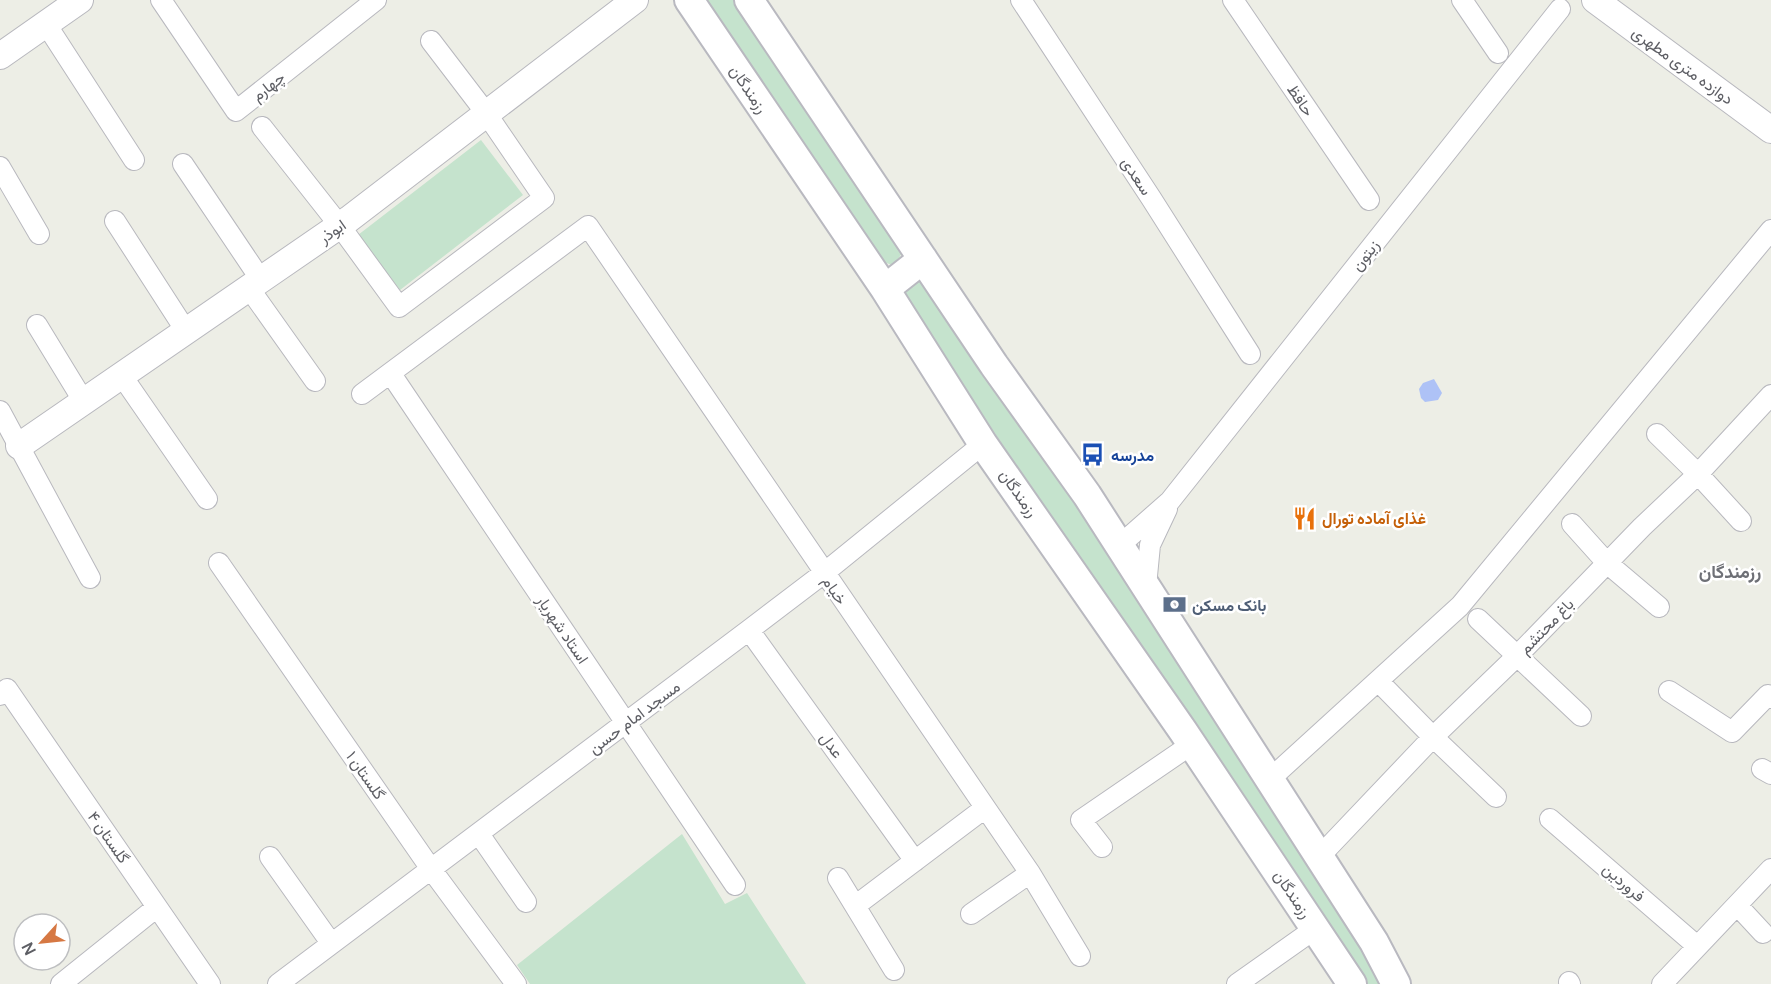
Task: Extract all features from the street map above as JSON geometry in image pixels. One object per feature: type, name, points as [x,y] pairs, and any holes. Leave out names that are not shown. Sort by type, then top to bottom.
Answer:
[{"type":"main road","name":"رزمندگان","points":[[689,0],[885,289],[983,444],[1192,744],[1352,984]]},
{"type":"main road","points":[[749,0],[994,365],[1088,495],[1374,942],[1395,984]]},
{"type":"main road","points":[[885,289],[923,259]]},
{"type":"street","name":"چهارم","points":[[161,0],[236,111],[376,0]]},
{"type":"street","name":"ابوذر","points":[[19,446],[340,226],[635,0]]},
{"type":"street","name":"سعدی","points":[[1021,0],[1250,354]]},
{"type":"street","name":"حافظ","points":[[1233,0],[1369,200]]},
{"type":"street","points":[[1462,0],[1498,53]]},
{"type":"street","name":"دوازده متری مطهری","points":[[1595,0],[1771,130]]},
{"type":"street","points":[[0,56],[75,1]]},
{"type":"street","name":"زیتون","points":[[1170,501],[1560,9]]},
{"type":"street","points":[[46,24],[134,160]]},
{"type":"street","points":[[262,127],[340,226],[399,307],[544,198],[486,113],[431,41]]},
{"type":"street","points":[[183,164],[315,381]]},
{"type":"street","points":[[0,167],[39,234]]},
{"type":"street","points":[[115,221],[186,331]]},
{"type":"street","name":"خیام","points":[[391,374],[588,226],[1030,873],[1080,956]]},
{"type":"street","points":[[1270,779],[1460,606],[1771,230]]},
{"type":"street","points":[[37,325],[84,402]]},
{"type":"street","points":[[362,394],[391,374]]},
{"type":"street","name":"استاد شهریار","points":[[391,374],[735,885]]},
{"type":"street","points":[[122,376],[207,499]]},
{"type":"street","name":"باغ محتشم","points":[[1319,857],[1433,737],[1698,474],[1771,395]]},
{"type":"street","points":[[0,411],[90,578]]},
{"type":"street","points":[[1657,434],[1741,521]]},
{"type":"street","name":"مسجد امام حسن","points":[[292,980],[331,943],[824,573],[983,444]]},
{"type":"street","points":[[1120,545],[1170,501]]},
{"type":"street","points":[[1146,586],[1150,545],[1170,501]]},
{"type":"street","points":[[1572,524],[1607,563],[1659,608]]},
{"type":"street","name":"گلستان ۱","points":[[219,563],[432,869],[516,984]]},
{"type":"street","points":[[1478,620],[1581,716]]},
{"type":"street","name":"عدل","points":[[749,630],[915,861]]},
{"type":"street","points":[[1383,686],[1496,796]]},
{"type":"street","points":[[1669,691],[1732,732],[1768,695],[1771,698]]},
{"type":"street","name":"گلستان ۴","points":[[4,692],[210,984]]},
{"type":"street","points":[[1102,847],[1081,820],[1192,744]]},
{"type":"street","points":[[855,906],[985,808]]},
{"type":"street","name":"فروردین","points":[[1550,819],[1697,946]]},
{"type":"street","points":[[479,834],[526,902]]},
{"type":"street","points":[[270,856],[331,943]]},
{"type":"street","points":[[1667,982],[1697,946],[1771,869]]},
{"type":"street","points":[[971,914],[1030,873]]},
{"type":"street","points":[[838,878],[894,970]]},
{"type":"street","points":[[1737,905],[1763,933]]},
{"type":"street","points":[[61,984],[157,906]]},
{"type":"street","points":[[1237,984],[1316,928]]},
{"type":"green space","points":[[704,0],[737,0],[905,247],[892,265],[878,260]]},
{"type":"green space","points":[[481,140],[523,195],[400,290],[358,235]]},
{"type":"green space","points":[[926,279],[1265,784],[1383,984],[1364,984],[902,295],[913,280]]},
{"type":"green space","points":[[682,834],[725,904],[747,893],[806,984],[530,984],[517,965]]},
{"type":"water","points":[[1434,379],[1442,393],[1438,400],[1425,402],[1421,398],[1419,389],[1423,383]]},
{"type":"place","name":"مدرسه","points":[[1093,455]]},
{"type":"place","name":"غذای آماده تورال","points":[[1304,518]]},
{"type":"place","name":"بانک مسکن","points":[[1174,605]]},
{"type":"district","name":"رزمندگان","points":[[1730,571]]}]
